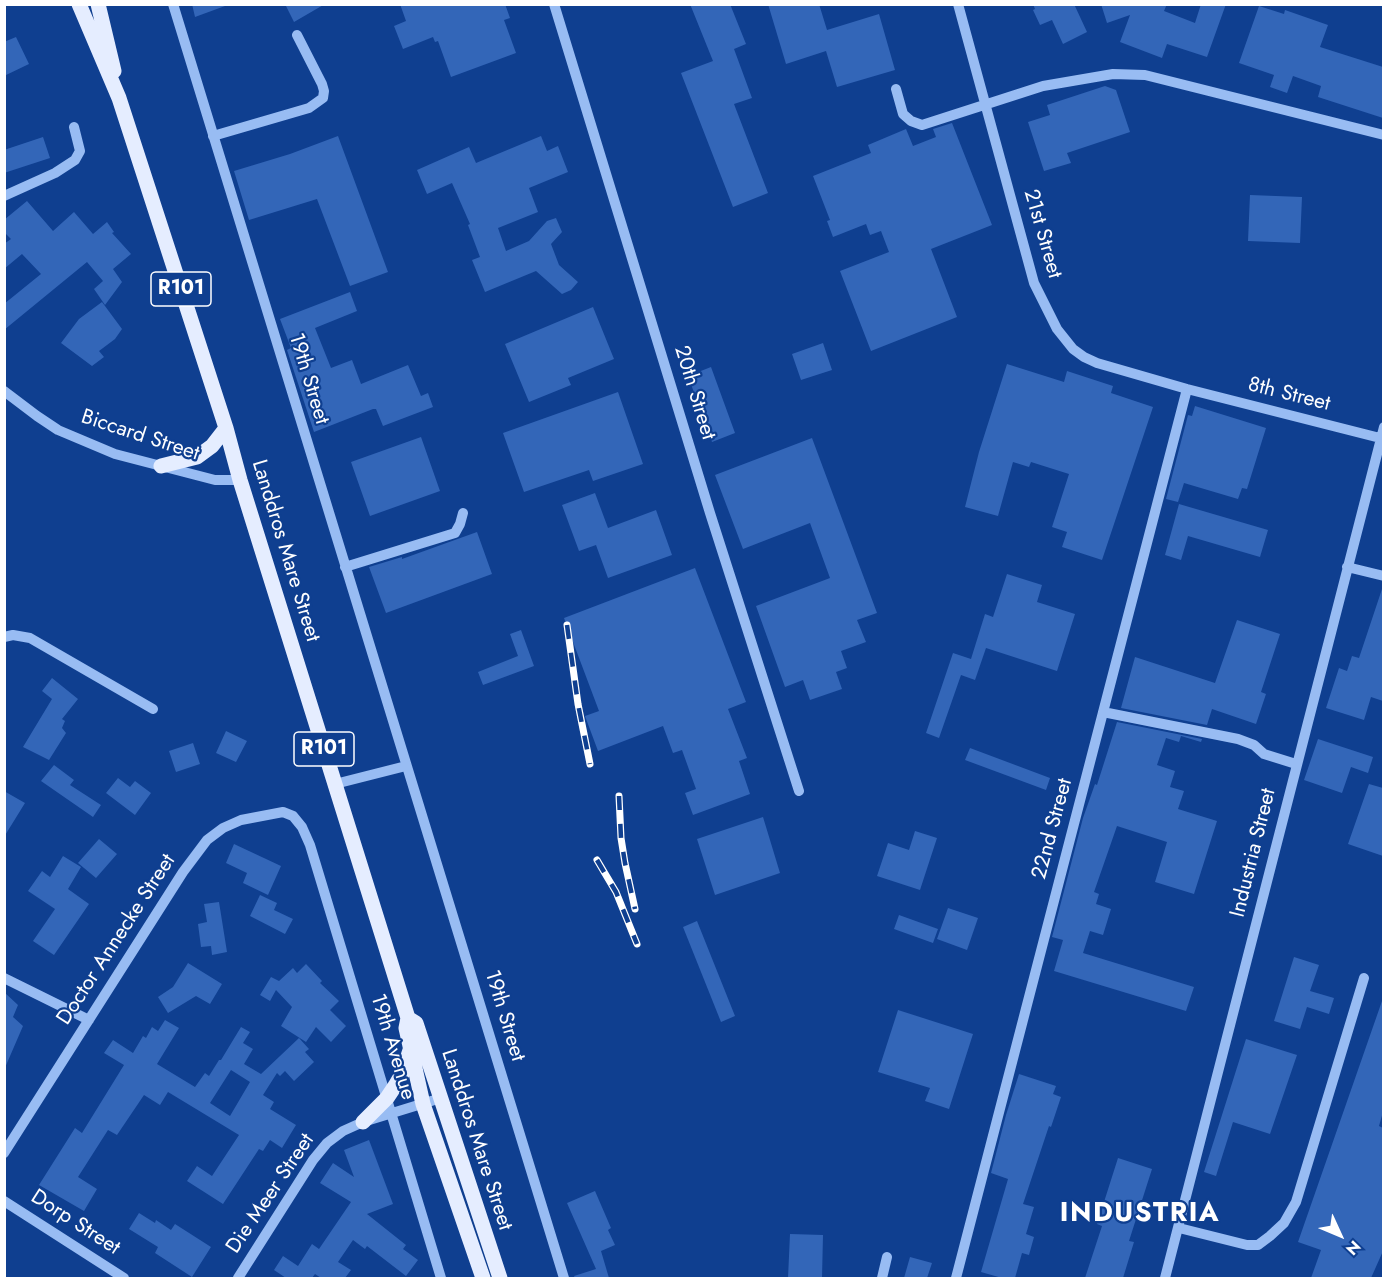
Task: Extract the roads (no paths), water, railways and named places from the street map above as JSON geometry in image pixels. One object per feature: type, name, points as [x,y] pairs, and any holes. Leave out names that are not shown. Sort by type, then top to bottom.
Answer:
[{"type":"main road","name":"Landdros Mare Street","points":[[79,4],[92,40],[119,98]]},
{"type":"main road","name":"Landdros Mare Street","points":[[98,4],[119,98],[226,428],[240,480],[408,1018],[406,1028],[423,1104],[483,1278]]},
{"type":"main road","points":[[161,466],[197,457],[212,446],[226,428]]},
{"type":"main road","name":"Landdros Mare Street","points":[[408,1018],[416,1023],[500,1278]]},
{"type":"main road","points":[[363,1122],[387,1098],[402,1074],[410,1048]]},
{"type":"street","name":"19th Street","points":[[173,4],[564,1278]]},
{"type":"street","name":"20th Street","points":[[554,4],[734,589],[799,791]]},
{"type":"street","name":"21st Street","points":[[958,4],[1034,284],[1057,329],[1073,349],[1084,357],[1187,389]]},
{"type":"street","points":[[213,136],[309,108],[323,98],[322,84],[297,35]]},
{"type":"street","points":[[896,89],[903,114],[911,121],[922,125],[1043,86],[1113,74],[1144,75],[1383,135]]},
{"type":"street","points":[[4,196],[75,160],[80,151],[74,127]]},
{"type":"street","name":"8th Street","points":[[1187,389],[1383,435]]},
{"type":"street","name":"22nd Street","points":[[956,1278],[1187,389]]},
{"type":"street","name":"Biccard Street","points":[[4,391],[58,430],[115,454],[215,480],[240,480]]},
{"type":"street","name":"Industria Street","points":[[1165,1278],[1296,764],[1383,435]]},
{"type":"street","points":[[345,567],[455,532],[463,513]]},
{"type":"street","points":[[1347,567],[1383,576]]},
{"type":"street","points":[[4,637],[13,635],[30,638],[153,709]]},
{"type":"street","points":[[1103,712],[1238,739],[1254,745],[1264,754],[1296,764]]},
{"type":"street","points":[[334,784],[406,766]]},
{"type":"street","name":"Doctor Annecke Street","points":[[6,1146],[183,872],[207,840],[223,828],[241,820],[283,812],[293,816],[302,827]]},
{"type":"street","name":"19th Avenue","points":[[302,827],[441,1278]]},
{"type":"street","points":[[4,978],[89,1020]]},
{"type":"street","points":[[1179,1228],[1247,1245],[1258,1245],[1284,1223],[1296,1202],[1364,978]]},
{"type":"street","name":"Die Meer Street","points":[[238,1278],[313,1160],[327,1143],[343,1131],[363,1122],[441,1098]]},
{"type":"street","name":"Dorp Street","points":[[4,1201],[124,1278]]},
{"type":"street","points":[[882,1278],[887,1257]]},
{"type":"railway","points":[[567,625],[578,704],[590,764]]},
{"type":"railway","points":[[619,796],[621,838],[635,909]]},
{"type":"railway","points":[[597,860],[616,892],[637,944]]},
{"type":"district","name":"INDUSTRIA","points":[[1140,1214]]}]
